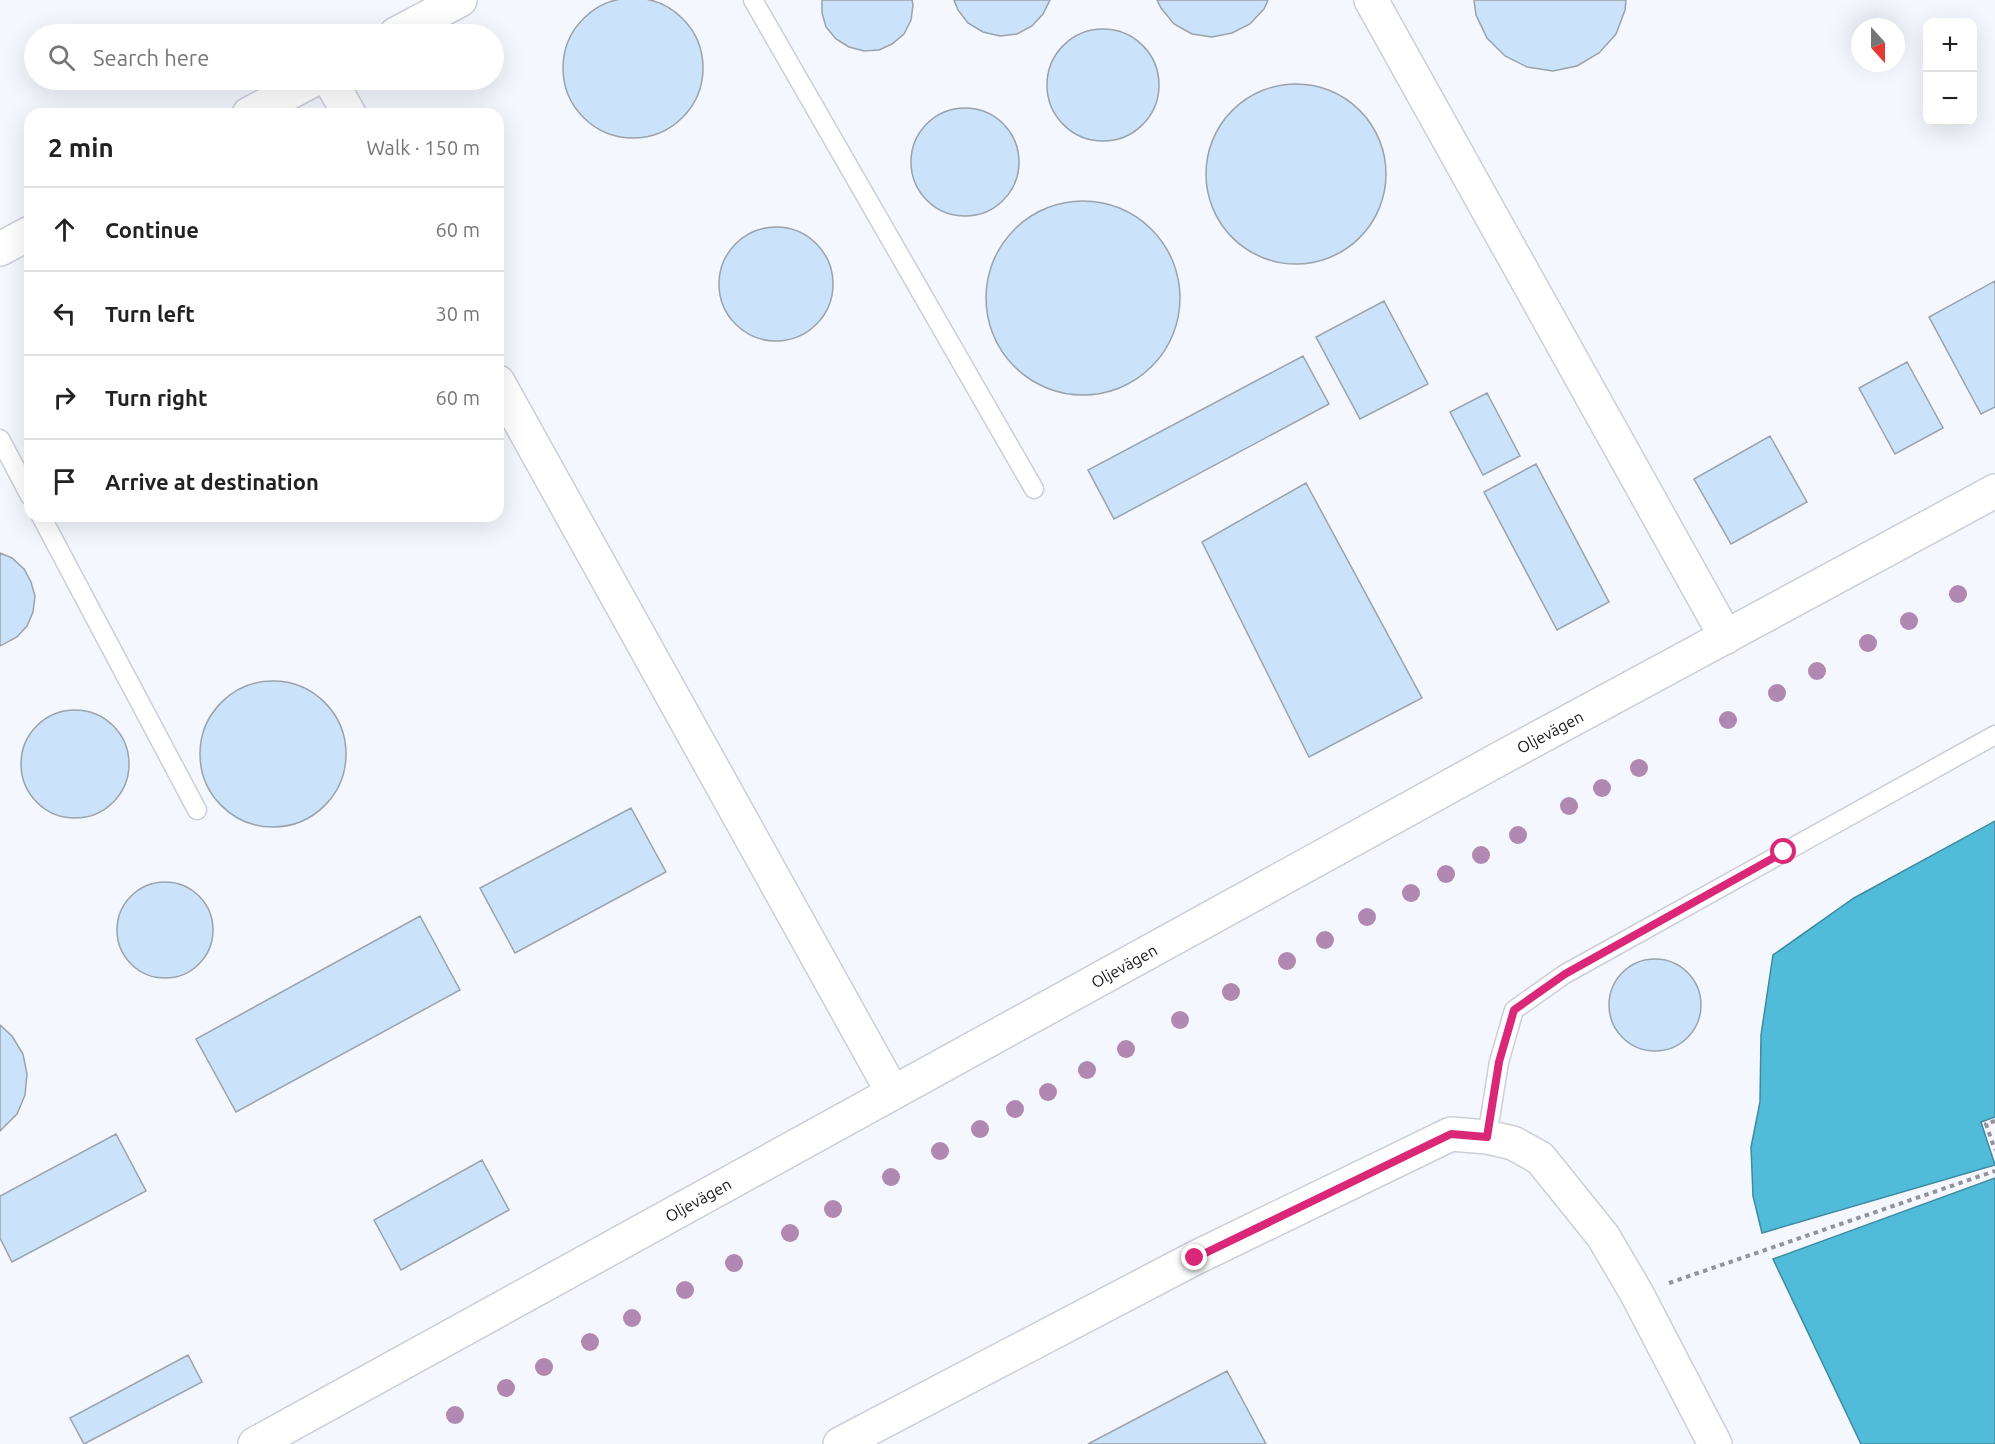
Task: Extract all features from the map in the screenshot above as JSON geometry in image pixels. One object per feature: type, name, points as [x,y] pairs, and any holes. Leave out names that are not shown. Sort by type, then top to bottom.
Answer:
[{"type":"street","points":[[415,24],[460,0]]},
{"type":"street","points":[[1371,0],[1726,637]]},
{"type":"street","points":[[260,108],[294,90]]},
{"type":"street","points":[[336,90],[346,108]]},
{"type":"street","points":[[0,249],[24,235]]},
{"type":"street","points":[[504,393],[893,1093]]},
{"type":"street","name":"Oljevägen","points":[[255,1444],[1995,491]]},
{"type":"street","points":[[840,1444],[1195,1258],[1451,1134],[1487,1137],[1513,1143],[1540,1158],[1603,1236],[1637,1294],[1715,1444]]},
{"type":"lane","points":[[753,0],[1034,489]]},
{"type":"lane","points":[[0,440],[24,485]]},
{"type":"lane","points":[[43,522],[197,810]]},
{"type":"lane","points":[[1487,1137],[1499,1062],[1514,1010],[1565,974],[1995,735]]},
{"type":"path","points":[[1995,1120],[1986,1124],[1995,1150]]},
{"type":"path","points":[[1637,1294],[1995,1172]]},
{"type":"water","points":[[1995,821],[1995,1117],[1981,1122],[1995,1165],[1762,1233],[1753,1196],[1751,1147],[1760,1102],[1761,1035],[1773,955],[1854,898]]},
{"type":"water","points":[[1995,1178],[1995,1444],[1861,1444],[1773,1259]]},
{"type":"building","points":[[619,-1],[647,-1],[672,10],[691,29],[702,54],[702,82],[691,107],[672,126],[647,137],[619,137],[594,126],[575,107],[564,82],[564,54],[575,29],[594,10]]},
{"type":"building","points":[[822,0],[912,0],[911,20],[904,34],[892,44],[879,50],[864,51],[849,47],[836,39],[826,27],[822,13]]},
{"type":"building","points":[[954,0],[1050,0],[1043,14],[1032,26],[1017,34],[1000,36],[983,32],[968,23]]},
{"type":"building","points":[[1157,0],[1268,0],[1264,9],[1250,24],[1232,33],[1212,37],[1192,34],[1174,24]]},
{"type":"building","points":[[1474,0],[1626,0],[1625,10],[1616,34],[1599,53],[1577,66],[1553,71],[1527,67],[1505,56],[1487,38],[1476,15]]},
{"type":"building","points":[[1103,29],[1124,33],[1143,45],[1155,64],[1159,85],[1155,106],[1143,125],[1124,137],[1103,141],[1082,137],[1063,125],[1051,106],[1047,85],[1051,64],[1063,45],[1082,33]]},
{"type":"building","points":[[1296,84],[1330,91],[1346,99],[1360,110],[1371,124],[1379,140],[1386,174],[1379,208],[1371,224],[1360,238],[1346,249],[1330,257],[1296,264],[1262,257],[1246,249],[1232,238],[1221,224],[1213,208],[1206,174],[1213,140],[1221,124],[1232,110],[1246,99],[1262,91]]},
{"type":"building","points":[[965,108],[986,112],[1003,124],[1015,141],[1019,162],[1015,183],[1003,200],[986,212],[965,216],[944,212],[927,200],[915,183],[911,162],[915,141],[927,124],[944,112]]},
{"type":"building","points":[[1073,201],[1093,201],[1129,212],[1152,229],[1164,244],[1173,261],[1180,288],[1180,308],[1173,335],[1164,352],[1152,367],[1137,379],[1120,388],[1093,395],[1073,395],[1037,384],[1008,360],[997,344],[990,326],[986,308],[986,288],[997,252],[1021,223],[1037,212],[1055,205]]},
{"type":"building","points":[[776,227],[798,231],[817,243],[829,262],[833,284],[829,306],[817,325],[798,337],[776,341],[754,337],[735,325],[723,306],[719,284],[723,262],[735,243],[754,231]]},
{"type":"building","points":[[1995,281],[1995,407],[1981,414],[1929,317]]},
{"type":"building","points":[[1384,301],[1428,384],[1360,419],[1316,337]]},
{"type":"building","points":[[1303,356],[1329,404],[1114,519],[1088,470]]},
{"type":"building","points":[[1907,362],[1943,428],[1895,454],[1859,388]]},
{"type":"building","points":[[1487,393],[1520,456],[1483,475],[1450,412]]},
{"type":"building","points":[[1770,436],[1807,502],[1731,544],[1694,479]]},
{"type":"building","points":[[1536,464],[1609,602],[1557,630],[1484,492]]},
{"type":"building","points":[[1306,483],[1422,698],[1309,757],[1202,542]]},
{"type":"building","points":[[0,553],[12,558],[24,569],[35,596],[33,612],[27,626],[17,637],[0,646]]},
{"type":"building","points":[[273,681],[301,686],[325,702],[341,726],[346,754],[341,782],[325,806],[301,822],[273,827],[245,822],[221,806],[205,782],[200,754],[205,726],[221,702],[245,686]]},
{"type":"building","points":[[75,710],[96,714],[113,726],[125,743],[129,764],[125,785],[113,802],[96,814],[75,818],[54,814],[37,802],[25,785],[21,764],[25,743],[37,726],[54,714]]},
{"type":"building","points":[[631,808],[666,872],[515,953],[480,888]]},
{"type":"building","points":[[165,882],[183,886],[199,896],[209,912],[213,930],[209,948],[199,964],[183,974],[165,978],[147,974],[131,964],[121,948],[117,930],[121,912],[131,896],[147,886]]},
{"type":"building","points":[[420,916],[460,990],[236,1112],[196,1039]]},
{"type":"building","points":[[1655,959],[1673,962],[1688,972],[1698,987],[1701,1005],[1698,1023],[1688,1038],[1673,1048],[1655,1051],[1637,1048],[1622,1038],[1612,1023],[1609,1005],[1612,987],[1622,972],[1637,962]]},
{"type":"building","points":[[0,1025],[12,1036],[23,1054],[27,1074],[25,1095],[17,1114],[0,1131]]},
{"type":"building","points":[[116,1134],[146,1191],[12,1262],[0,1238],[0,1196]]},
{"type":"building","points":[[482,1160],[509,1210],[401,1270],[374,1220]]},
{"type":"building","points":[[188,1355],[202,1382],[84,1444],[70,1418]]},
{"type":"building","points":[[1227,1371],[1266,1444],[1088,1444]]},
{"type":"route","points":[[1195,1258],[1451,1134],[1487,1137],[1499,1062],[1514,1010],[1565,974],[1784,852]]}]
